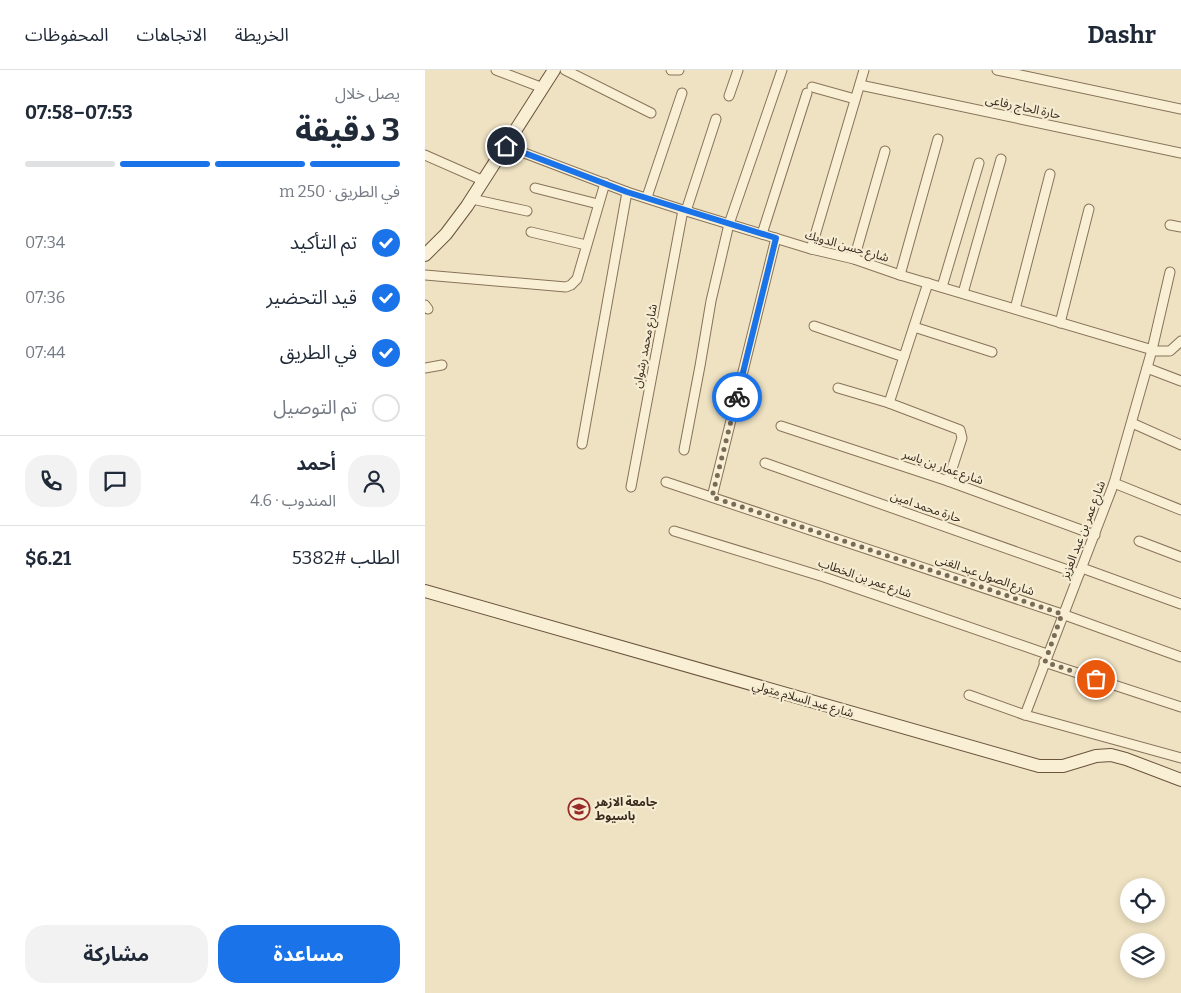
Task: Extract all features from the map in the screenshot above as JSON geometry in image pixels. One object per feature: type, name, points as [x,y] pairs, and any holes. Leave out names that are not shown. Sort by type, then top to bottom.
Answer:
[{"type":"street","points":[[496,70],[543,88]]},
{"type":"street","points":[[425,255],[446,234],[472,199],[555,70]]},
{"type":"street","points":[[565,70],[651,113]]},
{"type":"street","points":[[729,96],[738,70]]},
{"type":"street","points":[[683,450],[711,301],[729,224],[782,70]]},
{"type":"street","points":[[811,249],[864,70]]},
{"type":"street","points":[[997,70],[1181,109]]},
{"type":"street","name":"حارة الحاج رفاعى","points":[[860,85],[1181,153]]},
{"type":"street","points":[[762,234],[810,90],[855,99]]},
{"type":"street","points":[[647,197],[682,93]]},
{"type":"street","name":"شارع محمد رشوان","points":[[631,487],[685,210],[716,118]]},
{"type":"street","points":[[900,275],[938,139]]},
{"type":"street","name":"شارع حسن الدويك","points":[[506,146],[627,192],[811,249],[854,259],[942,288],[963,292],[1152,350],[1167,352],[1181,341]]},
{"type":"street","points":[[854,259],[885,151]]},
{"type":"street","points":[[425,156],[484,181]]},
{"type":"street","points":[[963,292],[1001,159]]},
{"type":"street","points":[[942,288],[979,163]]},
{"type":"street","points":[[1015,309],[1050,174]]},
{"type":"street","points":[[425,275],[566,287],[571,285],[577,279],[605,183]]},
{"type":"street","points":[[535,188],[598,204]]},
{"type":"street","points":[[582,444],[627,192]]},
{"type":"street","points":[[472,199],[527,211]]},
{"type":"street","points":[[1061,323],[1089,209]]},
{"type":"street","points":[[1170,225],[1181,227]]},
{"type":"street","points":[[531,232],[586,245]]},
{"type":"street","points":[[712,497],[776,238]]},
{"type":"street","name":"شارع عمر بن عبد العزيز","points":[[1025,715],[1114,482],[1152,350],[1170,272]]},
{"type":"street","points":[[889,403],[928,283]]},
{"type":"street","points":[[814,326],[904,357]]},
{"type":"street","points":[[914,326],[992,352]]},
{"type":"street","points":[[425,368],[442,365]]},
{"type":"street","points":[[1147,368],[1181,381]]},
{"type":"street","points":[[839,388],[889,403],[961,430],[962,438],[948,481]]},
{"type":"street","points":[[1132,423],[1181,445]]},
{"type":"street","name":"شارع عمار بن ياسر","points":[[781,426],[948,481],[1095,535]]},
{"type":"street","name":"حارة محمد امين","points":[[765,464],[1181,604]]},
{"type":"street","name":"شارع الصول عبد الغنى","points":[[666,482],[1062,614],[1181,657]]},
{"type":"street","points":[[1114,482],[1181,510]]},
{"type":"street","name":"شارع عمر بن الخطاب","points":[[674,531],[824,577],[1181,707]]},
{"type":"street","points":[[1139,541],[1181,557]]},
{"type":"street","name":"شارع عبد السلام متولي","points":[[425,591],[1039,766],[1063,766],[1088,757],[1111,756],[1126,759],[1181,780]]},
{"type":"street","points":[[969,695],[1025,715],[1181,758]]},
{"type":"way so far","points":[[737,397],[712,497],[1062,614],[1045,662],[1096,679]]},
{"type":"place","name":"جامعة الازهر باسيوط","points":[[579,809]]},
{"type":"route","points":[[506,146],[627,192],[776,238],[737,397]]}]
